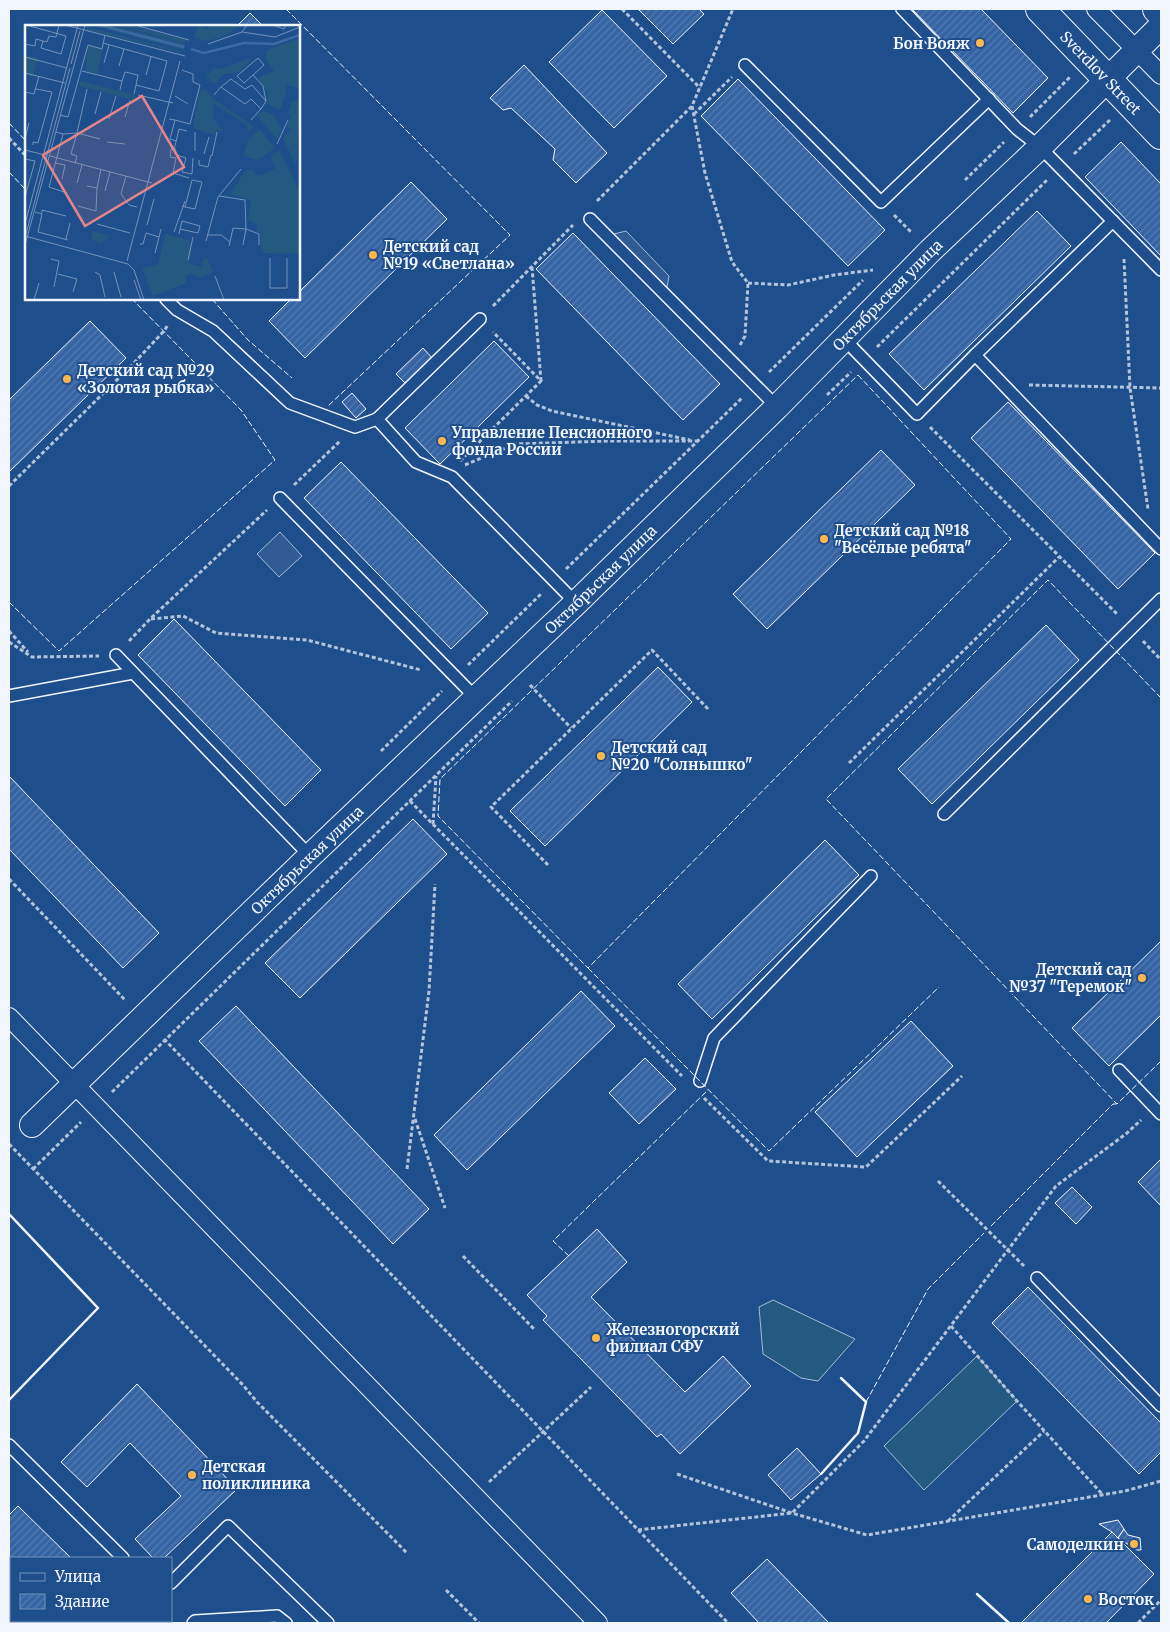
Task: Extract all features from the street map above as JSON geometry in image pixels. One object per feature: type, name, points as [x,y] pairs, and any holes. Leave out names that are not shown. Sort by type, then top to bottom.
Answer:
[{"type":"street","name":"Sverdlov Street","points":[[1040,9],[1161,135]]},
{"type":"street","points":[[1096,9],[1161,74]]},
{"type":"street","points":[[1158,9],[1161,13]]},
{"type":"street","name":"Октябрьская улица","points":[[32,1125],[310,856],[576,603],[777,407],[930,251],[1040,147],[1161,26]]},
{"type":"street","points":[[9,1017],[598,1623]]},
{"type":"lane","points":[[902,9],[1018,129],[1040,147],[1161,270]]},
{"type":"lane","points":[[745,64],[882,202],[989,99]]},
{"type":"lane","points":[[590,219],[777,407]]},
{"type":"lane","points":[[844,339],[917,414],[1112,221]]},
{"type":"lane","points":[[167,300],[177,310],[213,331],[290,403],[355,427],[377,419],[480,319]]},
{"type":"lane","points":[[975,355],[1161,548]]},
{"type":"lane","points":[[377,419],[416,462],[446,473],[452,478],[576,603]]},
{"type":"lane","points":[[280,498],[476,698]]},
{"type":"lane","points":[[944,814],[1161,599]]},
{"type":"lane","points":[[116,655],[310,856]]},
{"type":"lane","points":[[9,696],[133,673]]},
{"type":"lane","points":[[700,1081],[714,1038],[871,876]]},
{"type":"lane","points":[[1119,1070],[1158,1110]]},
{"type":"lane","points":[[1037,1278],[1161,1406]]},
{"type":"lane","points":[[9,1445],[122,1557]]},
{"type":"lane","points":[[172,1582],[228,1526],[328,1623]]},
{"type":"lane","points":[[193,1623],[195,1621],[278,1616],[286,1623]]},
{"type":"path","points":[[622,9],[700,88]]},
{"type":"path","points":[[591,207],[692,106],[733,9]]},
{"type":"path","points":[[694,114],[745,64]]},
{"type":"path","points":[[692,106],[704,173],[732,262],[748,283],[745,336],[730,360]]},
{"type":"path","points":[[9,138],[25,155]]},
{"type":"path","points":[[882,202],[912,233],[905,239]]},
{"type":"path","points":[[541,381],[480,319],[578,221]]},
{"type":"path","points":[[1123,231],[1130,388],[1153,540]]},
{"type":"path","points":[[378,754],[880,264]]},
{"type":"path","points":[[446,473],[541,381],[532,266]]},
{"type":"path","points":[[748,283],[788,285],[834,275],[873,270]]},
{"type":"path","points":[[9,486],[164,331],[177,310]]},
{"type":"path","points":[[1004,385],[1161,388]]},
{"type":"path","points":[[526,396],[537,405],[552,411],[698,441]]},
{"type":"path","points":[[917,414],[1161,660]]},
{"type":"path","points":[[9,642],[32,657],[116,655],[150,619],[355,427]]},
{"type":"path","points":[[446,473],[515,444],[609,440],[698,441]]},
{"type":"path","points":[[849,763],[1059,557]]},
{"type":"path","points":[[150,619],[183,616],[216,633],[307,640],[456,677]]},
{"type":"path","points":[[9,631],[32,657]]},
{"type":"path","points":[[548,865],[491,807],[652,650],[708,709]]},
{"type":"path","points":[[530,685],[572,728]]},
{"type":"path","points":[[433,824],[436,775]]},
{"type":"path","points":[[410,801],[686,1080]]},
{"type":"path","points":[[9,879],[728,1623]]},
{"type":"path","points":[[407,1169],[429,991],[435,884]]},
{"type":"path","points":[[126,1001],[133,994]]},
{"type":"path","points":[[702,1096],[768,1161],[866,1167],[962,1076]]},
{"type":"path","points":[[638,1530],[792,1513],[864,1441],[1056,1186],[1158,1110]]},
{"type":"path","points":[[414,1116],[445,1208]]},
{"type":"path","points":[[9,1144],[244,1385],[256,1402],[407,1553]]},
{"type":"path","points":[[938,1181],[1037,1278]]},
{"type":"path","points":[[463,1256],[534,1328]]},
{"type":"path","points":[[951,1326],[1103,1494]]},
{"type":"path","points":[[474,1497],[591,1387]]},
{"type":"path","points":[[947,1522],[1044,1431]]},
{"type":"path","points":[[677,1474],[792,1513],[867,1535],[1125,1491],[1161,1481]]},
{"type":"path","points":[[446,1590],[479,1623]]},
{"type":"path","points":[[1138,1623],[1161,1600]]},
{"type":"shaded area","points":[[626,231],[669,276],[666,293],[610,235]]},
{"type":"shaded area","points":[[280,532],[302,556],[279,577],[257,554]]},
{"type":"shaded area","points":[[773,1300],[855,1339],[818,1381],[801,1378],[763,1354],[759,1307]]},
{"type":"shaded area","points":[[977,1356],[1017,1401],[924,1490],[884,1446]]},
{"type":"building","points":[[638,9],[699,9],[704,14],[673,44]]},
{"type":"building","name":"Бон Вояж","points":[[912,9],[981,9],[1048,78],[1013,113]]},
{"type":"building","points":[[602,10],[667,76],[614,128],[549,62]]},
{"type":"building","points":[[250,13],[262,25],[238,25]]},
{"type":"building","points":[[524,65],[607,153],[576,183],[553,160],[555,149],[511,108],[503,110],[490,98]]},
{"type":"building","points":[[738,79],[885,230],[848,266],[701,116]]},
{"type":"building","points":[[1121,142],[1161,184],[1161,256],[1085,177]]},
{"type":"building","name":"Детский сад №19 «Светлана»","points":[[411,182],[447,219],[305,358],[269,321],[290,300],[300,300],[300,291]]},
{"type":"building","points":[[1037,211],[1071,246],[924,390],[889,354]]},
{"type":"building","points":[[573,233],[720,384],[683,420],[536,269]]},
{"type":"building","name":"Детский сад №29 «Золотая рыбка»","points":[[90,321],[126,358],[9,472],[9,400]]},
{"type":"building","points":[[494,341],[529,377],[440,464],[405,428]]},
{"type":"building","points":[[423,348],[433,359],[407,385],[396,374]]},
{"type":"building","points":[[352,393],[366,409],[356,418],[342,402]]},
{"type":"building","points":[[1008,402],[1155,553],[1118,589],[971,438]]},
{"type":"building","name":"Детский сад №18 \"Весёлые ребята\"","points":[[881,450],[915,485],[767,629],[733,594]]},
{"type":"building","points":[[341,462],[488,613],[451,649],[304,498]]},
{"type":"building","points":[[174,619],[321,770],[285,806],[138,655]]},
{"type":"building","points":[[1046,625],[1079,660],[932,804],[898,769]]},
{"type":"building","name":"Детский сад №20 \"Солнышко\"","points":[[658,667],[692,702],[545,846],[510,811]]},
{"type":"building","points":[[9,776],[159,933],[123,968],[9,849]]},
{"type":"building","points":[[413,819],[447,854],[300,998],[265,963]]},
{"type":"building","points":[[825,840],[859,875],[712,1019],[678,984]]},
{"type":"building","name":"Детский сад №37 \"Теремок\"","points":[[1161,941],[1161,1015],[1109,1066],[1072,1028]]},
{"type":"building","points":[[581,991],[615,1026],[467,1170],[434,1135]]},
{"type":"building","points":[[236,1006],[429,1209],[393,1244],[199,1041]]},
{"type":"building","points":[[911,1021],[953,1066],[857,1157],[815,1112]]},
{"type":"building","points":[[645,1058],[676,1089],[639,1124],[609,1093]]},
{"type":"building","points":[[1161,1159],[1161,1206],[1138,1182]]},
{"type":"building","points":[[1072,1187],[1092,1207],[1076,1224],[1055,1203]]},
{"type":"building","name":"Железногорский филиал СФУ","points":[[597,1229],[627,1262],[591,1297],[685,1392],[723,1356],[751,1386],[680,1454],[661,1434],[657,1437],[543,1320],[547,1316],[527,1295]]},
{"type":"building","points":[[1028,1287],[1161,1423],[1161,1452],[1139,1474],[992,1323]]},
{"type":"building","name":"Детская поликлиника","points":[[137,1384],[237,1489],[165,1557],[152,1557],[135,1539],[181,1496],[130,1443],[87,1487],[61,1462]]},
{"type":"building","points":[[797,1448],[821,1474],[791,1500],[768,1475]]},
{"type":"building","points":[[18,1506],[70,1557],[10,1557],[10,1567],[9,1515]]},
{"type":"building","points":[[1118,1520],[1124,1529],[1118,1538],[1099,1524]]},
{"type":"building","name":"Самоделкин","points":[[1124,1529],[1128,1535],[1140,1538],[1141,1550],[1137,1550],[1118,1538]]},
{"type":"building","name":"Восток","points":[[1112,1532],[1154,1574],[1106,1623],[1021,1623]]},
{"type":"building","points":[[767,1559],[829,1623],[759,1623],[731,1593]]},
{"type":"building","points":[[66,1622],[102,1622],[101,1623]]},
{"type":"fence","points":[[286,9],[510,235],[328,406]]},
{"type":"fence","points":[[9,123],[25,140]]},
{"type":"fence","points":[[9,172],[25,189]]},
{"type":"fence","points":[[9,602],[59,651],[275,460],[241,410],[133,300]]},
{"type":"fence","points":[[213,300],[248,340],[292,378]]},
{"type":"fence","points":[[858,375],[1011,539],[588,968],[438,816],[440,779],[858,375]]},
{"type":"fence","points":[[1161,698],[1048,580],[826,799],[1117,1104],[1161,1061]]},
{"type":"fence","points":[[588,968],[769,1151],[939,987]]},
{"type":"fence","points":[[569,1256],[553,1241],[708,1090]]},
{"type":"fence","points":[[991,1226],[1113,1104],[1117,1104]]},
{"type":"fence","points":[[866,1402],[928,1289],[984,1233]]},
{"type":"wall","points":[[9,1214],[98,1308],[9,1400]]},
{"type":"wall","points":[[821,1474],[858,1433],[866,1402],[841,1378]]},
{"type":"wall","points":[[977,1594],[1009,1623]]},
{"type":"place","name":"Бон Вояж","points":[[980,43]]},
{"type":"place","name":"Детский сад №19 «Светлана»","points":[[373,255]]},
{"type":"place","name":"Детский сад №29 «Золотая рыбка»","points":[[67,379]]},
{"type":"place","name":"Управление Пенсионного фонда России","points":[[442,441]]},
{"type":"place","name":"Детский сад №18 \"Весёлые ребята\"","points":[[824,539]]},
{"type":"place","name":"Детский сад №20 \"Солнышко\"","points":[[601,756]]},
{"type":"place","name":"Детский сад №37 \"Теремок\"","points":[[1142,978]]},
{"type":"place","name":"Железногорский филиал СФУ","points":[[596,1338]]},
{"type":"place","name":"Детская поликлиника","points":[[192,1475]]},
{"type":"place","name":"Самоделкин","points":[[1134,1544]]},
{"type":"place","name":"Восток","points":[[1088,1599]]}]
